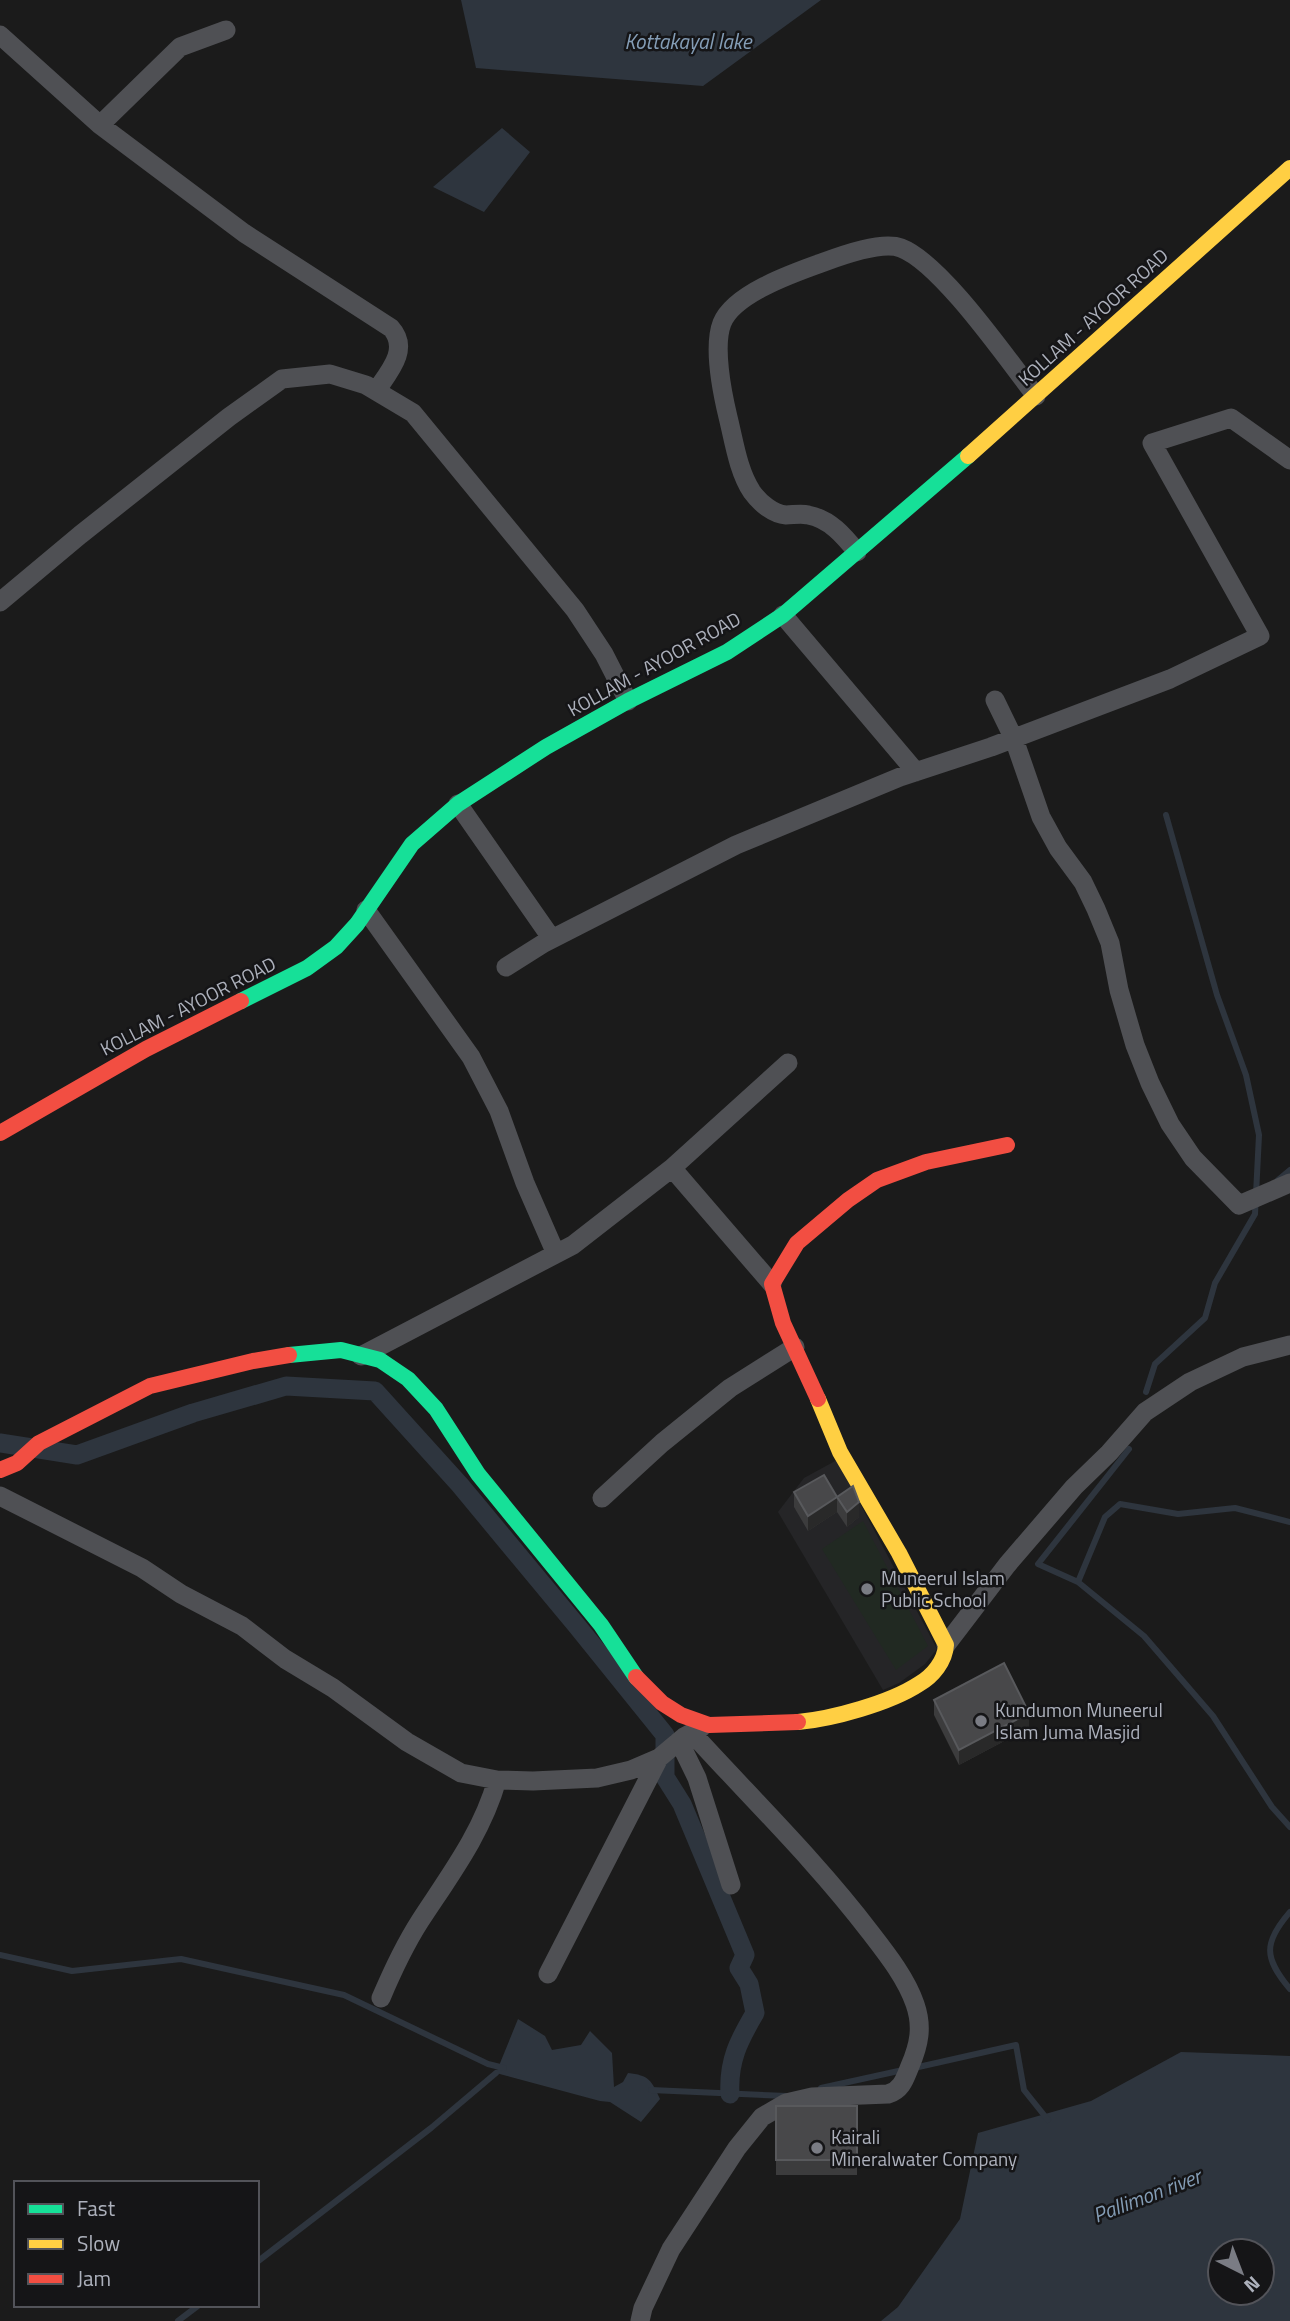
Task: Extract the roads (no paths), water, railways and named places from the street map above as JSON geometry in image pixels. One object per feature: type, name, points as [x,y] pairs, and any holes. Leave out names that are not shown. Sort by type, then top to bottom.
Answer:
[{"type":"street","points":[[100,125],[180,47],[226,30]]},
{"type":"street","points":[[0,35],[100,125],[244,233],[391,328],[397,336],[400,348],[376,391]]},
{"type":"street","name":"KOLLAM - AYOOR ROAD","points":[[0,1133],[146,1049],[307,968],[336,947],[366,911],[412,844],[458,804],[546,747],[628,701],[727,652],[783,615],[1036,396],[1290,168]]},
{"type":"street","points":[[857,552],[831,524],[807,515],[783,515],[765,506],[751,491],[739,460],[726,408],[718,352],[722,322],[743,297],[797,272],[858,249],[899,247],[920,259],[955,295],[1036,396]]},
{"type":"street","points":[[0,602],[219,424],[282,379],[330,374],[366,385],[413,413],[575,610],[604,654],[628,701]]},
{"type":"street","points":[[506,967],[552,939],[736,845],[916,772],[1170,679],[1260,636],[1152,443],[1231,418],[1290,460]]},
{"type":"street","points":[[783,615],[916,772]]},
{"type":"street","points":[[995,700],[1014,738],[1041,817],[1058,848],[1083,882],[1096,909],[1110,943],[1119,990],[1135,1045],[1170,1124],[1193,1158],[1238,1205],[1290,1183]]},
{"type":"street","points":[[458,804],[552,939]]},
{"type":"street","points":[[366,911],[471,1057],[499,1111],[525,1183],[556,1254]]},
{"type":"street","points":[[361,1356],[573,1245],[672,1168],[788,1063]]},
{"type":"street","points":[[772,1284],[796,1243],[877,1180],[926,1162],[1007,1145]]},
{"type":"street","points":[[672,1168],[772,1284],[783,1323],[840,1452],[899,1553],[946,1645]]},
{"type":"street","points":[[0,1496],[142,1568],[190,1599],[242,1626],[285,1659],[333,1688],[407,1742],[461,1773],[498,1780],[597,1778],[631,1770],[679,1744],[782,1723],[822,1720],[861,1708],[920,1684],[938,1667],[945,1656],[946,1645],[1007,1565],[1057,1506],[1145,1412],[1190,1382],[1243,1357],[1290,1345]]},
{"type":"street","points":[[602,1498],[662,1443],[730,1388],[795,1348]]},
{"type":"street","points":[[0,1469],[17,1463],[33,1449],[150,1386],[253,1361],[341,1350],[380,1360],[408,1379],[436,1409],[478,1474],[601,1625],[629,1670],[662,1703],[681,1715],[679,1744],[548,1974]]},
{"type":"street","points":[[679,1744],[697,1778],[731,1885]]},
{"type":"street","points":[[640,2321],[643,2308],[671,2249],[737,2148],[762,2117],[786,2103],[812,2097],[888,2094],[899,2089],[919,2047],[920,2033],[915,2004],[888,1955],[848,1902],[805,1853],[679,1744]]},
{"type":"street","points":[[381,1998],[400,1955],[419,1922],[455,1871],[482,1824],[498,1780]]},
{"type":"water","name":"Kottakayal lake","points":[[461,0],[821,0],[703,86],[476,68]]},
{"type":"water","points":[[502,128],[530,152],[484,212],[433,187]]},
{"type":"water","points":[[518,2019],[545,2036],[552,2050],[581,2045],[590,2031],[612,2053],[614,2087],[623,2082],[628,2073],[641,2075],[652,2083],[660,2099],[641,2122],[610,2102],[496,2073]]},
{"type":"water","name":"Pallimon river","points":[[1181,2052],[1290,2056],[1290,2321],[881,2321],[898,2307],[960,2219],[978,2133],[1091,2101]]},
{"type":"waterway","points":[[1146,1392],[1155,1364],[1205,1318],[1215,1283],[1255,1214],[1259,1135],[1246,1075],[1217,995],[1166,815]]},
{"type":"waterway","points":[[1278,1180],[1290,1170]]},
{"type":"waterway","points":[[0,1443],[77,1455],[193,1413],[286,1386],[375,1391],[460,1485],[665,1735],[665,1777],[682,1804],[745,1955],[739,1968],[749,1984],[755,2013],[736,2051],[731,2071],[730,2094]]},
{"type":"waterway","points":[[1129,1449],[1038,1564],[1078,1582],[1144,1636],[1213,1716],[1272,1807],[1290,1827]]},
{"type":"waterway","points":[[1078,1582],[1105,1517],[1120,1504],[1178,1514],[1235,1508],[1290,1522]]},
{"type":"waterway","points":[[1290,1912],[1275,1933],[1270,1951],[1275,1968],[1290,1989]]},
{"type":"waterway","points":[[0,1955],[72,1971],[181,1959],[344,1995],[488,2064],[504,2068]]},
{"type":"waterway","points":[[914,2068],[1016,2045],[1024,2090],[1048,2120]]},
{"type":"waterway","points":[[821,2088],[903,2070]]},
{"type":"waterway","points":[[259,2260],[431,2128],[496,2073]]},
{"type":"waterway","points":[[651,2090],[787,2096]]},
{"type":"waterway","points":[[178,2321],[196,2307]]},
{"type":"place","name":"Muneerul Islam Public School","points":[[867,1589]]},
{"type":"place","name":"Kundumon Muneerul Islam Juma Masjid","points":[[981,1721]]},
{"type":"place","name":"Kairali Mineralwater Company","points":[[817,2148]]}]
